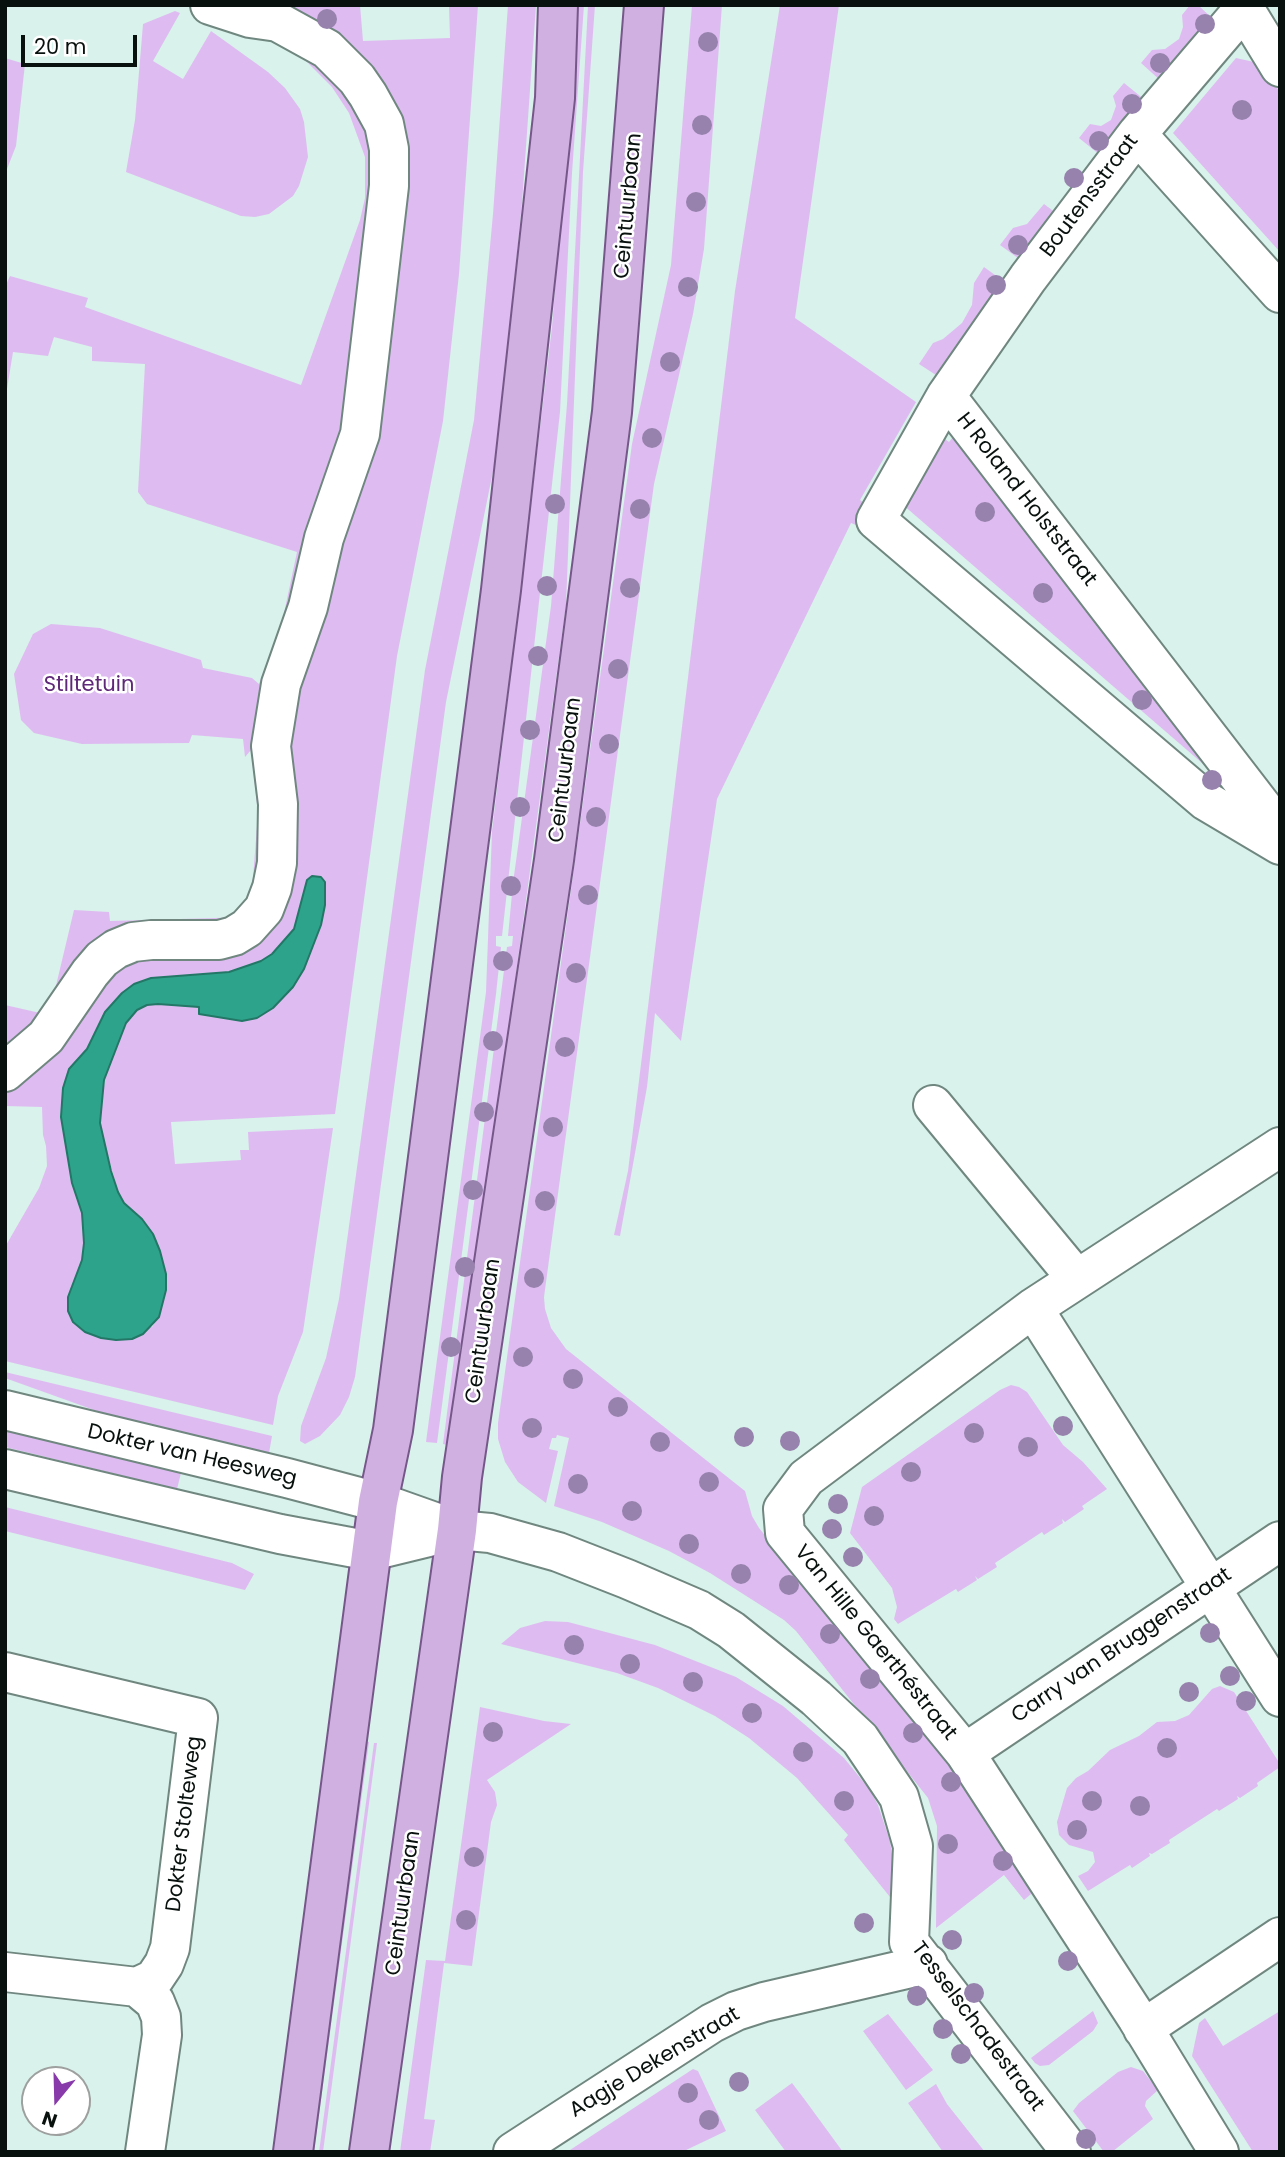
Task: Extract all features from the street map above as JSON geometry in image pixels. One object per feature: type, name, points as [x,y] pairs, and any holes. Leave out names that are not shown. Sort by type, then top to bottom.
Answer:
[{"type":"main road","points":[[293,2152],[378,1502],[393,1430],[501,590],[555,98],[558,5]]},
{"type":"main road","name":"Ceintuurbaan","points":[[369,2152],[464,1464],[554,860],[612,412],[644,5]]},
{"type":"street","points":[[5,1072],[46,1037],[90,973],[102,959],[116,949],[133,942],[152,940],[207,941],[226,938],[247,928],[264,909],[277,863],[278,804],[271,746],[281,684],[308,607],[324,538],[360,434],[390,186],[389,149],[384,124],[357,79],[327,49],[278,22],[250,18],[210,5]]},
{"type":"street","points":[[1246,7],[1280,67]]},
{"type":"street","name":"Boutensstraat","points":[[946,396],[1028,278],[1137,134],[1246,7]]},
{"type":"street","points":[[1137,134],[1280,293]]},
{"type":"street","name":"H Roland Holststraat","points":[[1280,830],[946,396],[876,520],[1206,801],[1280,845]]},
{"type":"street","points":[[933,1105],[1077,1279]]},
{"type":"street","name":"Van Hille Gaerthéstraat","points":[[1219,2152],[965,1753],[785,1533],[783,1509],[806,1478],[1033,1308],[1280,1147]]},
{"type":"street","points":[[1033,1308],[1280,1697]]},
{"type":"street","name":"Dokter van Heesweg","points":[[5,1410],[378,1502]]},
{"type":"street","points":[[5,1469],[280,1534],[372,1551],[457,1530]]},
{"type":"street","points":[[378,1502],[457,1530]]},
{"type":"street","name":"Tesselschadestraat","points":[[457,1530],[490,1533],[558,1552],[699,1610],[731,1630],[816,1698],[860,1740],[899,1797],[913,1846],[909,1942],[1071,2152]]},
{"type":"street","name":"Carry van Bruggenstraat","points":[[965,1753],[1280,1541]]},
{"type":"street","name":"Dokter Stolteweg","points":[[5,1672],[198,1718],[170,1948],[154,1979],[137,1987]]},
{"type":"street","points":[[1143,2029],[1280,1937]]},
{"type":"street","name":"Aagje Dekenstraat","points":[[513,2152],[712,2023],[736,2011],[928,1964]]},
{"type":"street","points":[[5,1972],[137,1987],[155,2002],[161,2017],[162,2035],[145,2152]]},
{"type":"green space","name":"Stiltetuin","points":[[275,5],[360,5],[363,41],[450,38],[449,5],[478,5],[459,274],[443,421],[397,656],[335,1114],[171,1122],[175,1164],[241,1160],[240,1150],[249,1150],[248,1132],[333,1128],[303,1332],[278,1396],[273,1425],[5,1361],[5,1247],[39,1188],[47,1166],[42,1107],[5,1106],[5,1005],[49,1015],[74,910],[109,912],[110,921],[250,917],[258,813],[251,750],[245,757],[243,739],[192,735],[189,743],[82,744],[34,733],[21,720],[14,674],[33,634],[51,624],[100,628],[201,660],[203,668],[252,678],[259,684],[283,618],[297,552],[147,504],[138,492],[145,364],[92,361],[92,347],[54,337],[48,356],[13,352],[5,401],[5,287],[10,276],[88,298],[85,307],[301,385],[360,220],[365,198],[365,157],[349,113],[332,87],[306,61],[261,29]],"holes":[[[307,880],[325,905],[321,925],[304,969],[293,987],[273,1008],[257,1018],[242,1021],[199,1007],[158,1004],[137,1010],[126,1023],[108,1064],[99,1114],[118,1192],[124,1203],[142,1219],[160,1251],[166,1274],[166,1290],[159,1317],[152,1327],[68,1297],[82,1260],[84,1243],[82,1213],[72,1183],[61,1117],[63,1088],[69,1069],[87,1049],[105,1012],[134,984],[151,978],[229,972],[261,961],[272,954],[294,929]]]},
{"type":"green space","points":[[508,5],[536,5],[522,203],[498,447],[446,702],[355,1377],[340,1415],[320,1436],[305,1444],[300,1441],[301,1426],[326,1358],[339,1299],[425,670],[474,420],[493,214]]},
{"type":"green space","points":[[577,5],[584,5],[560,412],[502,936],[496,936],[496,946],[501,947],[496,994],[437,1443],[426,1442],[486,992],[492,831],[552,327]]},
{"type":"green space","points":[[588,5],[595,5],[583,172],[566,605],[452,1446],[443,1444],[507,947],[512,946],[513,936],[508,936],[513,883],[551,606],[567,404]]},
{"type":"green space","points":[[692,5],[722,5],[704,249],[693,314],[654,484],[544,1297],[545,1309],[551,1328],[566,1349],[745,1491],[752,1516],[759,1528],[962,1780],[1029,1886],[1031,1894],[1024,1900],[1004,1875],[936,1928],[937,1826],[928,1798],[796,1631],[784,1620],[710,1573],[669,1551],[602,1522],[554,1506],[569,1438],[557,1435],[552,1438],[549,1449],[558,1451],[546,1503],[518,1482],[505,1462],[498,1439],[498,1423],[632,444],[671,265]]},
{"type":"green space","points":[[780,5],[839,5],[795,318],[916,402],[860,500],[867,505],[856,525],[851,523],[717,799],[681,1041],[655,1013],[647,1087],[620,1236],[614,1235],[628,1171],[735,291]]},
{"type":"green space","points":[[1190,5],[1198,5],[1214,20],[1161,81],[1141,63],[1152,50],[1165,49],[1179,39],[1183,27],[1182,15]]},
{"type":"green space","points":[[175,11],[180,13],[153,61],[183,79],[211,31],[268,72],[285,88],[300,109],[308,157],[293,196],[269,214],[241,216],[126,172],[135,120],[143,24]]},
{"type":"green space","points":[[5,58],[25,64],[16,146],[5,174]]},
{"type":"green space","points":[[1236,58],[1254,62],[1263,69],[1280,92],[1280,252],[1173,133]]},
{"type":"green space","points":[[1124,83],[1145,100],[1100,155],[1079,138],[1090,124],[1101,126],[1111,120],[1116,106],[1113,96]]},
{"type":"green space","points":[[1044,204],[1056,213],[1022,261],[1000,245],[1013,228],[1027,224]]},
{"type":"green space","points":[[984,267],[1006,283],[942,379],[919,364],[933,343],[943,339],[962,323],[972,305],[974,283]]},
{"type":"green space","points":[[956,433],[1209,769],[902,504],[941,436],[949,442]]},
{"type":"green space","points":[[5,1372],[272,1436],[269,1453],[122,1420],[5,1378]]},
{"type":"green space","points":[[1011,1385],[1027,1392],[1063,1445],[1083,1462],[1107,1489],[1065,1522],[1062,1519],[1063,1523],[1044,1535],[1042,1532],[995,1563],[997,1567],[978,1579],[975,1576],[977,1580],[958,1592],[956,1589],[898,1624],[894,1619],[897,1607],[892,1588],[850,1533],[862,1487]]},
{"type":"green space","points":[[5,1430],[181,1473],[177,1489],[5,1447]]},
{"type":"green space","points":[[5,1507],[232,1563],[254,1574],[245,1590],[5,1531]]},
{"type":"green space","points":[[545,1621],[568,1622],[655,1645],[736,1677],[783,1706],[844,1758],[870,1790],[890,1841],[895,1874],[893,1895],[890,1897],[844,1840],[848,1835],[797,1778],[749,1738],[715,1716],[658,1688],[617,1673],[501,1644],[520,1628]]},
{"type":"green space","points":[[1220,1686],[1234,1692],[1280,1767],[1257,1783],[1258,1786],[1240,1798],[1237,1796],[1238,1799],[1219,1811],[1217,1809],[1169,1840],[1170,1843],[1152,1854],[1149,1853],[1150,1856],[1132,1868],[1130,1865],[1088,1891],[1078,1876],[1088,1871],[1095,1862],[1093,1852],[1069,1845],[1059,1835],[1057,1822],[1067,1788],[1110,1750],[1139,1736],[1157,1722],[1175,1721],[1189,1715],[1212,1689]]},
{"type":"green space","points":[[480,1707],[571,1724],[487,1780],[495,1792],[497,1805],[491,1822],[472,1966],[444,1963],[424,2119],[435,2120],[430,2152],[400,2152],[426,1960],[445,1961]]},
{"type":"green space","points":[[364,1741],[369,1742],[314,2152],[309,2152]]},
{"type":"green space","points":[[374,1743],[377,1743],[323,2152],[319,2152]]},
{"type":"green space","points":[[1093,2011],[1098,2023],[1093,2031],[1049,2065],[1040,2066],[1035,2063],[1031,2058]]},
{"type":"green space","points":[[1280,2011],[1280,2152],[1253,2152],[1192,2056],[1199,2023],[1205,2018],[1223,2046]]},
{"type":"green space","points":[[888,2014],[933,2070],[906,2090],[863,2031]]},
{"type":"green space","points":[[1131,2067],[1143,2071],[1158,2090],[1146,2101],[1145,2106],[1153,2119],[1112,2152],[1104,2152],[1073,2111],[1079,2103],[1118,2072]]},
{"type":"green space","points":[[693,2069],[698,2071],[726,2131],[682,2152],[567,2152]]},
{"type":"green space","points":[[792,2083],[843,2152],[786,2152],[755,2110]]},
{"type":"green space","points":[[936,2084],[947,2104],[985,2152],[943,2152],[908,2103]]},
{"type":"shaded area","points":[[312,876],[321,877],[325,882],[325,905],[321,925],[304,969],[293,987],[273,1008],[257,1018],[242,1021],[199,1014],[199,1007],[147,1005],[137,1010],[126,1023],[104,1080],[100,1123],[118,1192],[124,1203],[142,1219],[153,1234],[160,1251],[166,1274],[166,1290],[159,1317],[143,1334],[132,1339],[116,1340],[85,1332],[73,1322],[68,1311],[68,1297],[82,1260],[84,1243],[82,1213],[72,1183],[61,1117],[63,1088],[69,1069],[87,1049],[105,1012],[134,984],[151,978],[229,972],[261,961],[272,954],[294,929],[307,880]]}]
